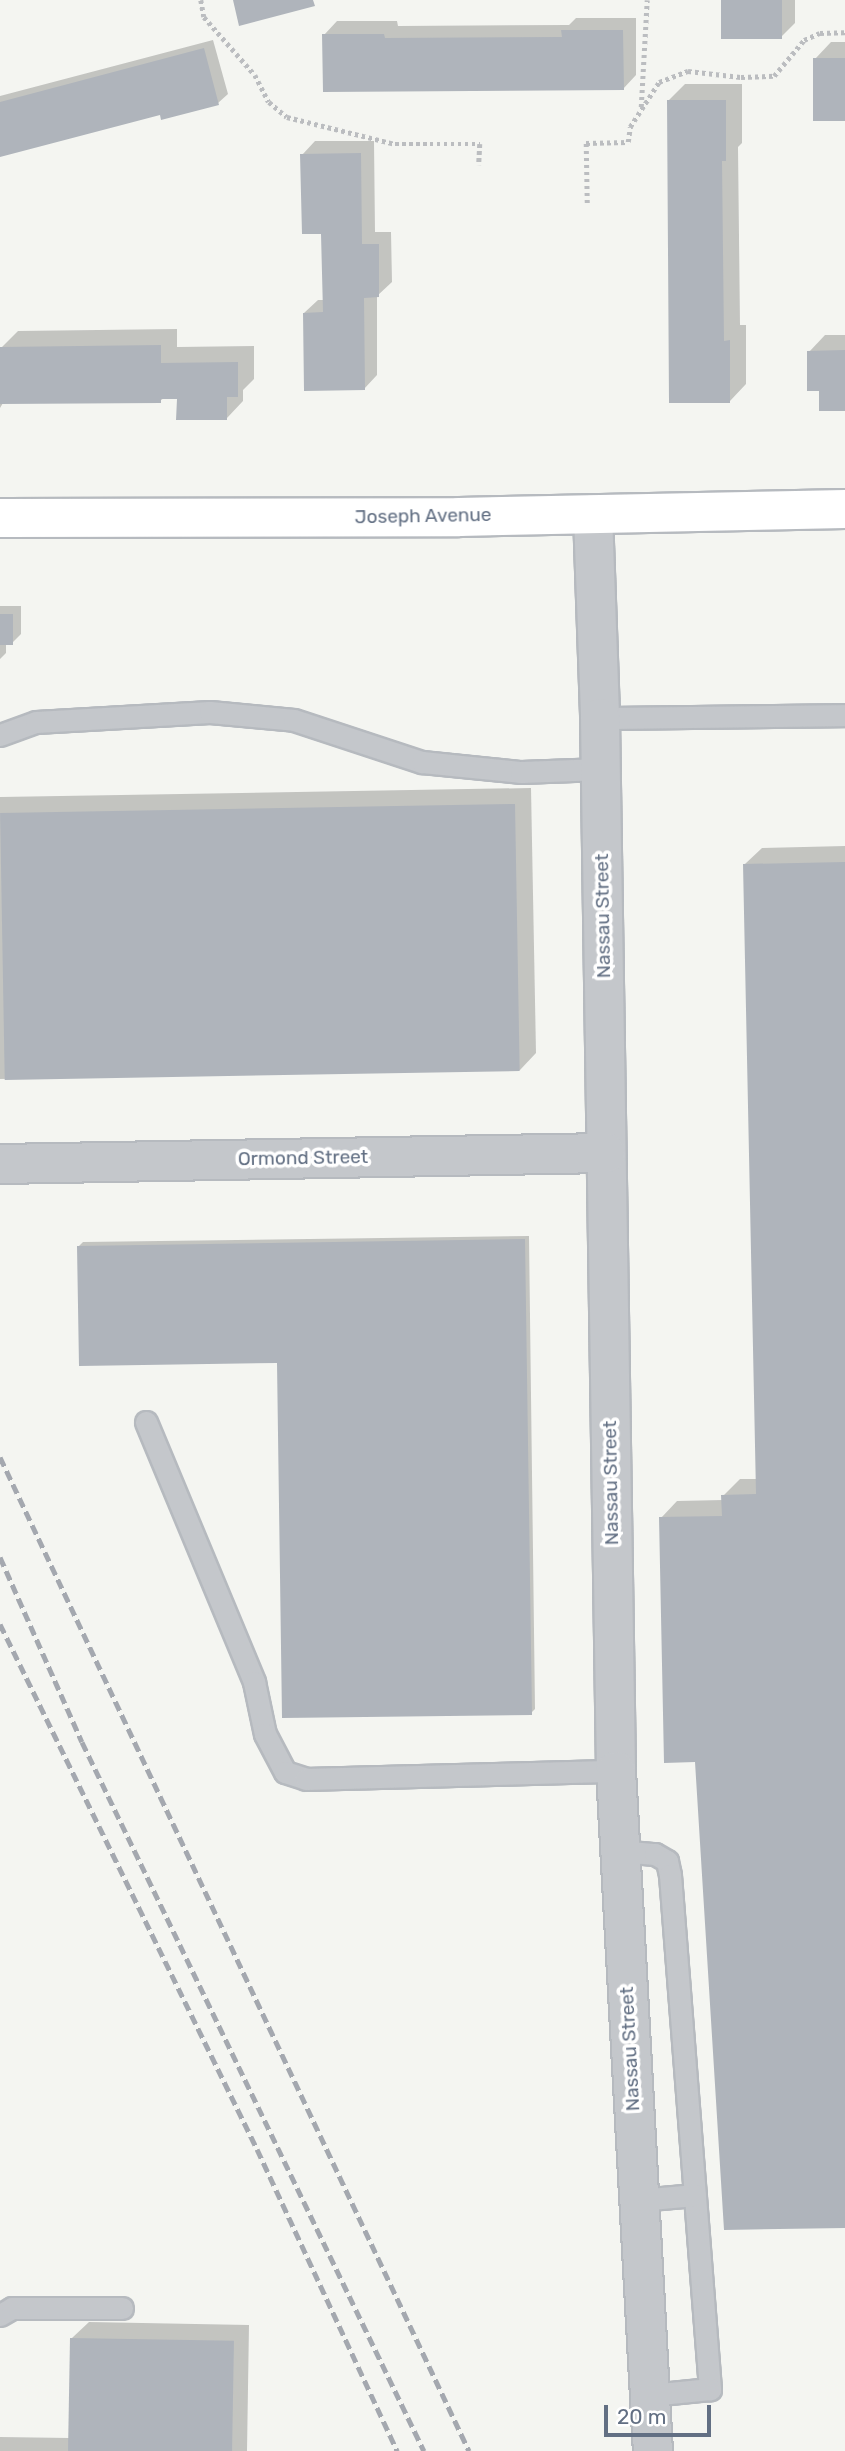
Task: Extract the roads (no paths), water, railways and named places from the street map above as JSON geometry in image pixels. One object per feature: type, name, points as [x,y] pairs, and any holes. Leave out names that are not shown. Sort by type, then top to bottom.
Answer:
[{"type":"main road","name":"Joseph Avenue","points":[[0,518],[845,509]]},
{"type":"street","name":"Nassau Street","points":[[593,513],[601,769],[616,1771],[653,2451]]},
{"type":"street","name":"Ormond Street","points":[[0,1164],[606,1153]]},
{"type":"lane","points":[[0,734],[36,722],[210,712],[294,720],[422,762],[521,772],[601,769]]},
{"type":"lane","points":[[600,718],[845,715]]},
{"type":"lane","points":[[146,1422],[254,1682],[265,1734],[285,1772],[306,1779],[616,1771]]},
{"type":"lane","points":[[619,1851],[655,1854],[667,1861],[670,1875],[710,2389],[650,2395]]},
{"type":"lane","points":[[639,2200],[695,2195]]},
{"type":"lane","points":[[0,2315],[12,2308],[122,2308]]},
{"type":"railway","points":[[0,1457],[469,2451]]},
{"type":"railway","points":[[0,1557],[82,1742],[424,2451]]},
{"type":"railway","points":[[0,1624],[257,2149],[397,2451]]}]
